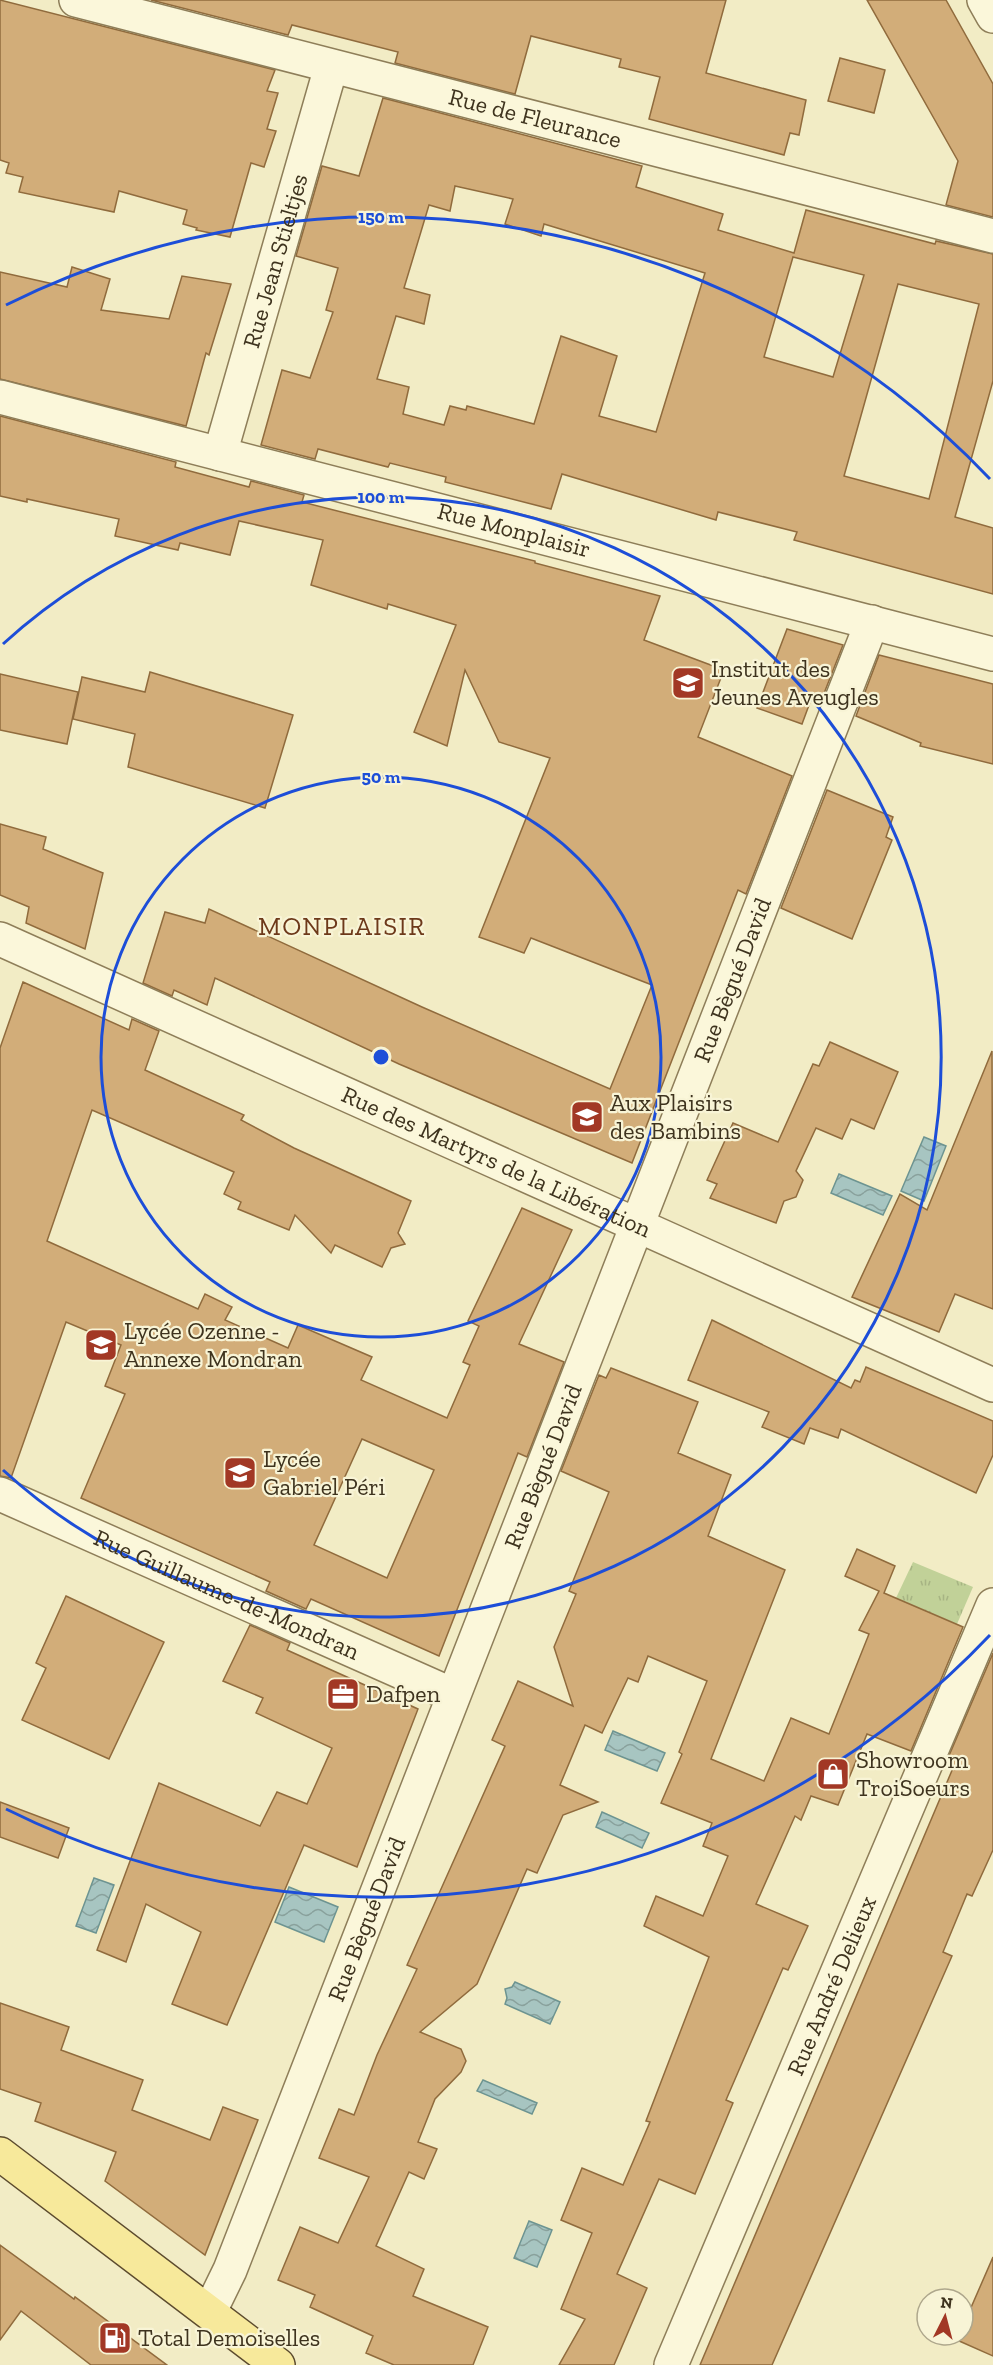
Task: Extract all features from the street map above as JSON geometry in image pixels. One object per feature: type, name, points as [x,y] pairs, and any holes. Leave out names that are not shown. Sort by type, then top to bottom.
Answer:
[{"type":"main road","points":[[0,2154],[210,2311],[278,2365]]},
{"type":"street","name":"Rue de Fleurance","points":[[76,0],[993,236]]},
{"type":"street","points":[[984,0],[993,16]]},
{"type":"street","name":"Rue Jean Stieltjes","points":[[220,454],[331,67]]},
{"type":"street","name":"Rue Monplaisir","points":[[0,397],[993,654]]},
{"type":"street","name":"Rue Bègué David","points":[[210,2311],[230,2270],[872,622]]},
{"type":"street","name":"Rue des Martyrs de la Libération","points":[[0,939],[993,1385]]},
{"type":"street","name":"Rue Guillaume-de-Mondran","points":[[0,1494],[453,1695]]},
{"type":"street","name":"Rue André Delieux","points":[[671,2365],[993,1605]]},
{"type":"green space","points":[[913,1562],[973,1587],[957,1624],[896,1598]]},
{"type":"water","points":[[924,1137],[946,1146],[924,1201],[901,1191]]},
{"type":"water","points":[[839,1174],[892,1196],[883,1215],[831,1193]]},
{"type":"water","points":[[613,1731],[665,1753],[657,1771],[605,1750]]},
{"type":"water","points":[[602,1812],[649,1833],[642,1848],[596,1827]]},
{"type":"water","points":[[94,1878],[114,1885],[96,1933],[76,1926]]},
{"type":"water","points":[[289,1887],[338,1907],[324,1942],[275,1922]]},
{"type":"water","points":[[515,1982],[560,2002],[550,2024],[505,2004],[507,1998],[505,1989],[512,1987]]},
{"type":"water","points":[[483,2080],[537,2103],[532,2114],[477,2091]]},
{"type":"water","points":[[529,2221],[552,2230],[537,2267],[514,2258]]},
{"type":"building","points":[[0,0],[275,70],[267,91],[278,93],[267,129],[276,131],[264,167],[251,163],[230,237],[196,230],[197,228],[183,224],[187,210],[119,191],[114,212],[19,192],[23,177],[6,173],[9,163],[0,160]]},
{"type":"building","points":[[151,0],[726,0],[706,73],[806,100],[799,135],[790,133],[784,155],[649,119],[660,77],[619,67],[621,59],[531,36],[515,94],[395,63],[398,52],[292,25],[288,35]]},
{"type":"building","points":[[867,0],[946,0],[993,84],[993,217],[946,205],[958,161]]},
{"type":"building","points":[[840,58],[885,70],[874,113],[828,101]]},
{"type":"building","points":[[383,98],[642,166],[636,187],[723,214],[718,230],[794,253],[806,210],[935,244],[936,241],[993,254],[993,381],[955,517],[993,528],[993,594],[794,540],[797,532],[718,512],[716,520],[562,474],[551,509],[445,482],[446,477],[390,463],[388,467],[318,449],[315,459],[261,445],[282,370],[310,378],[333,312],[326,310],[338,268],[296,256],[322,166],[359,176]],"holes":[[[455,186],[513,199],[505,224],[541,236],[544,224],[705,273],[656,432],[599,416],[617,356],[561,336],[534,424],[467,406],[466,410],[450,406],[444,425],[403,414],[409,387],[377,379],[396,316],[424,324],[430,295],[404,288],[429,205],[450,211]],[[793,257],[864,275],[833,377],[764,357]],[[898,284],[979,304],[929,499],[844,476]]]},
{"type":"building","points":[[72,267],[110,279],[101,310],[169,319],[182,276],[231,284],[209,355],[206,353],[186,426],[0,379],[0,272],[67,287]]},
{"type":"building","points":[[0,416],[176,462],[175,467],[249,487],[251,481],[304,495],[302,502],[535,561],[535,563],[660,596],[644,640],[724,670],[698,737],[792,776],[746,894],[738,890],[632,1163],[399,1064],[215,978],[207,1005],[174,990],[172,996],[143,983],[165,912],[205,923],[209,909],[422,1007],[610,1089],[652,985],[531,938],[524,953],[479,937],[550,758],[499,742],[465,670],[447,746],[414,732],[456,625],[388,604],[387,609],[311,585],[323,540],[239,521],[230,555],[180,543],[178,550],[115,536],[119,519],[27,499],[27,502],[0,496]]},
{"type":"building","points":[[787,629],[843,645],[821,701],[812,697],[802,724],[757,708]]},
{"type":"building","points":[[879,655],[993,684],[993,764],[920,746],[921,743],[856,716]]},
{"type":"building","points":[[150,672],[293,715],[265,808],[128,767],[135,734],[73,719],[82,677],[145,692]]},
{"type":"building","points":[[0,674],[78,692],[67,744],[0,730]]},
{"type":"building","points":[[827,790],[893,817],[886,837],[892,840],[852,939],[781,908]]},
{"type":"building","points":[[0,824],[46,837],[43,849],[103,873],[85,949],[26,923],[29,907],[0,895]]},
{"type":"building","points":[[23,982],[129,1030],[132,1019],[159,1031],[145,1070],[244,1115],[241,1120],[294,1148],[411,1201],[398,1233],[405,1244],[391,1248],[382,1267],[335,1245],[331,1253],[295,1215],[289,1230],[238,1209],[241,1202],[224,1194],[234,1172],[92,1110],[47,1241],[198,1309],[205,1294],[232,1307],[225,1320],[288,1348],[298,1325],[372,1357],[361,1380],[447,1418],[470,1365],[463,1362],[479,1326],[468,1321],[522,1208],[572,1230],[519,1344],[564,1362],[527,1457],[518,1453],[439,1656],[311,1599],[306,1609],[266,1591],[270,1582],[81,1498],[125,1394],[105,1386],[121,1345],[66,1322],[11,1478],[0,1476],[0,1048]],"holes":[[[362,1439],[434,1470],[387,1578],[314,1545]]]},
{"type":"building","points":[[830,1042],[898,1072],[874,1129],[851,1119],[842,1139],[816,1128],[796,1171],[803,1180],[796,1197],[784,1201],[776,1223],[710,1198],[717,1184],[707,1180],[733,1123],[778,1142],[813,1064],[819,1066]]},
{"type":"building","points":[[992,1051],[993,1309],[955,1294],[939,1332],[852,1297],[900,1194],[927,1210]]},
{"type":"building","points":[[712,1320],[851,1388],[855,1380],[860,1382],[866,1367],[993,1421],[993,1455],[976,1493],[841,1429],[838,1438],[810,1428],[804,1444],[762,1427],[769,1412],[688,1380]]},
{"type":"building","points":[[611,1368],[698,1402],[678,1453],[731,1475],[708,1536],[785,1570],[711,1759],[764,1781],[791,1718],[829,1734],[869,1634],[859,1630],[879,1591],[845,1576],[857,1549],[895,1566],[884,1593],[963,1627],[911,1751],[867,1734],[838,1805],[811,1796],[801,1820],[795,1816],[756,1904],[808,1926],[788,1970],[783,1968],[726,2100],[733,2103],[695,2194],[659,2179],[617,2274],[647,2288],[614,2365],[559,2365],[585,2319],[561,2309],[592,2233],[561,2220],[582,2168],[623,2185],[650,2122],[646,2121],[709,1957],[644,1926],[656,1896],[703,1916],[728,1856],[703,1846],[712,1823],[661,1803],[682,1754],[679,1752],[707,1681],[648,1656],[638,1682],[628,1678],[602,1733],[585,1725],[560,1785],[598,1802],[563,1815],[537,1873],[527,1869],[477,1984],[420,2032],[461,2049],[466,2061],[461,2072],[435,2099],[418,2142],[437,2149],[424,2179],[409,2172],[376,2246],[424,2269],[413,2296],[488,2327],[473,2365],[394,2365],[366,2353],[373,2336],[310,2307],[315,2295],[278,2280],[300,2227],[338,2243],[369,2177],[319,2158],[339,2109],[354,2115],[377,2055],[417,1969],[407,1965],[505,1746],[492,1740],[518,1681],[573,1706],[554,1647],[576,1594],[569,1591],[609,1492],[561,1471],[599,1375],[606,1378]]},
{"type":"building","points":[[66,1596],[164,1642],[109,1759],[22,1720],[46,1668],[36,1663]]},
{"type":"building","points":[[250,1625],[290,1643],[287,1650],[418,1709],[357,1867],[304,1845],[227,2025],[172,2004],[201,1932],[146,1904],[126,1962],[97,1950],[159,1783],[260,1826],[277,1792],[307,1804],[332,1748],[256,1713],[263,1698],[223,1681]]},
{"type":"building","points":[[993,1653],[993,1850],[972,1896],[967,1894],[943,1952],[952,1956],[772,2365],[700,2365],[953,1768],[945,1765]]},
{"type":"building","points":[[0,1802],[69,1828],[58,1858],[0,1837]]},
{"type":"building","points":[[0,2003],[69,2027],[61,2050],[143,2080],[132,2110],[210,2140],[223,2107],[258,2120],[205,2255],[105,2181],[116,2152],[35,2121],[41,2103],[0,2089]]},
{"type":"building","points":[[0,2245],[167,2365],[91,2365],[21,2311],[0,2340]]},
{"type":"building","points":[[993,2257],[993,2356],[973,2347],[975,2347],[975,2298]]},
{"type":"place","name":"Institut des Jeunes Aveugles","points":[[688,683]]},
{"type":"place","name":"Aux Plaisirs des Bambins","points":[[587,1117]]},
{"type":"place","name":"Lycée Ozenne - Annexe Mondran","points":[[101,1345]]},
{"type":"place","name":"Lycée Gabriel Péri","points":[[240,1473]]},
{"type":"place","name":"Dafpen","points":[[343,1694]]},
{"type":"place","name":"Showroom TroiSoeurs","points":[[833,1774]]},
{"type":"place","name":"Total Demoiselles","points":[[115,2338]]},
{"type":"district","name":"MONPLAISIR","points":[[342,926]]}]
